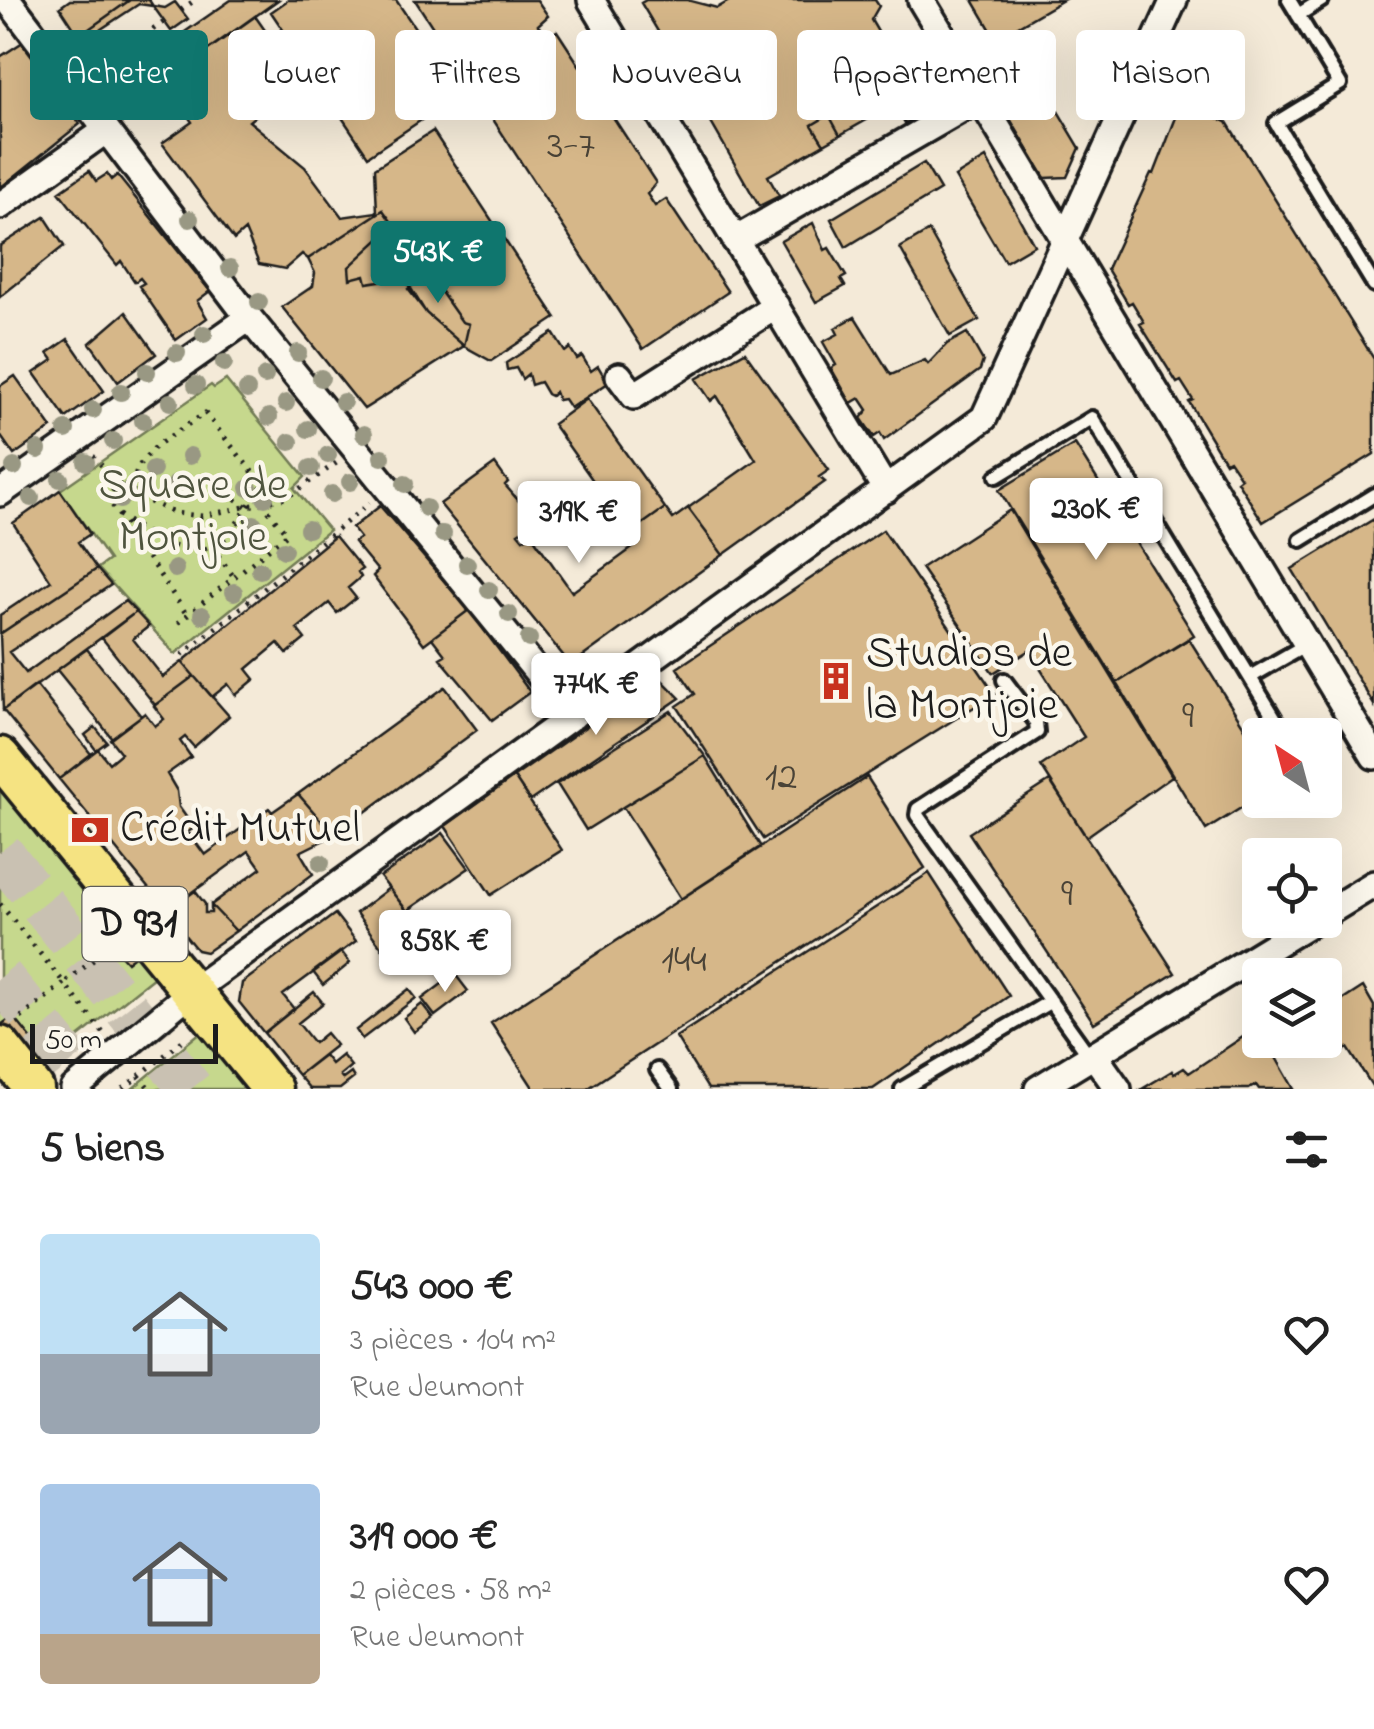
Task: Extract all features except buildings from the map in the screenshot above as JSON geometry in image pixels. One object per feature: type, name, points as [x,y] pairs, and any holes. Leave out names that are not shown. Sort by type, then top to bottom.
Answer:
[{"type":"main road","name":"D 931","points":[[0,756],[272,1089]]},
{"type":"main road","points":[[11,1032],[34,1089]]},
{"type":"street","points":[[8,0],[30,31]]},
{"type":"street","points":[[591,0],[886,490]]},
{"type":"street","points":[[921,0],[939,30]]},
{"type":"street","points":[[74,1089],[192,992],[984,418],[1174,0]]},
{"type":"street","points":[[96,120],[249,318],[572,716]]},
{"type":"street","points":[[740,247],[945,120]]},
{"type":"street","points":[[992,120],[1067,237],[1306,646],[1373,751]]},
{"type":"street","points":[[0,206],[105,131]]},
{"type":"street","points":[[619,376],[634,396],[776,306]]},
{"type":"street","points":[[0,493],[249,318]]},
{"type":"street","points":[[1342,904],[1374,884]]},
{"type":"street","points":[[1038,1089],[1285,938]]},
{"type":"street","points":[[1092,1056],[1118,1089]]},
{"type":"lane","points":[[1289,0],[1340,84],[1276,123],[1374,285]]},
{"type":"lane","points":[[1298,14],[1322,0]]},
{"type":"lane","points":[[997,476],[1092,418],[1274,718]]},
{"type":"lane","points":[[1300,540],[1374,495]]},
{"type":"lane","points":[[1250,677],[1306,646]]},
{"type":"lane","points":[[1004,680],[1036,722],[1036,732],[918,809],[917,815],[1092,1056]]},
{"type":"lane","points":[[902,1089],[1051,1001]]},
{"type":"lane","points":[[657,1070],[671,1089]]},
{"type":"path","points":[[181,10],[195,0]]},
{"type":"path","points":[[152,30],[164,22]]},
{"type":"path","points":[[119,515],[178,548],[212,546],[232,530],[263,485],[205,413],[138,462],[132,476],[134,494]]},
{"type":"path","points":[[80,437],[134,494],[161,509],[188,516],[214,515],[298,493],[356,448]]},
{"type":"path","points":[[122,484],[106,496],[187,614]]},
{"type":"path","points":[[218,486],[246,506]]},
{"type":"path","points":[[182,655],[388,489]]},
{"type":"path","points":[[178,623],[287,534],[262,504]]},
{"type":"path","points":[[212,546],[234,577]]},
{"type":"path","points":[[0,904],[118,1052]]},
{"type":"path","points":[[11,1032],[110,946]]},
{"type":"path","points":[[123,1089],[187,1036]]},
{"type":"path","points":[[139,1076],[150,1089]]},
{"type":"green space","name":"Square de Montjoie","points":[[226,380],[305,477],[294,488],[329,530],[175,654],[98,568],[109,560],[60,490],[211,385],[214,388]]},
{"type":"green space","points":[[0,788],[154,977],[32,1074],[0,1035]]},
{"type":"green space","points":[[202,1031],[250,1089],[132,1089]]},
{"type":"tunnel","points":[[0,852],[191,1089]]},
{"type":"tunnel","points":[[0,977],[92,1089]]},
{"type":"place","name":"Studios de la Montjoie","points":[[836,681]]},
{"type":"place","name":"Crédit Mutuel","points":[[90,830]]}]
